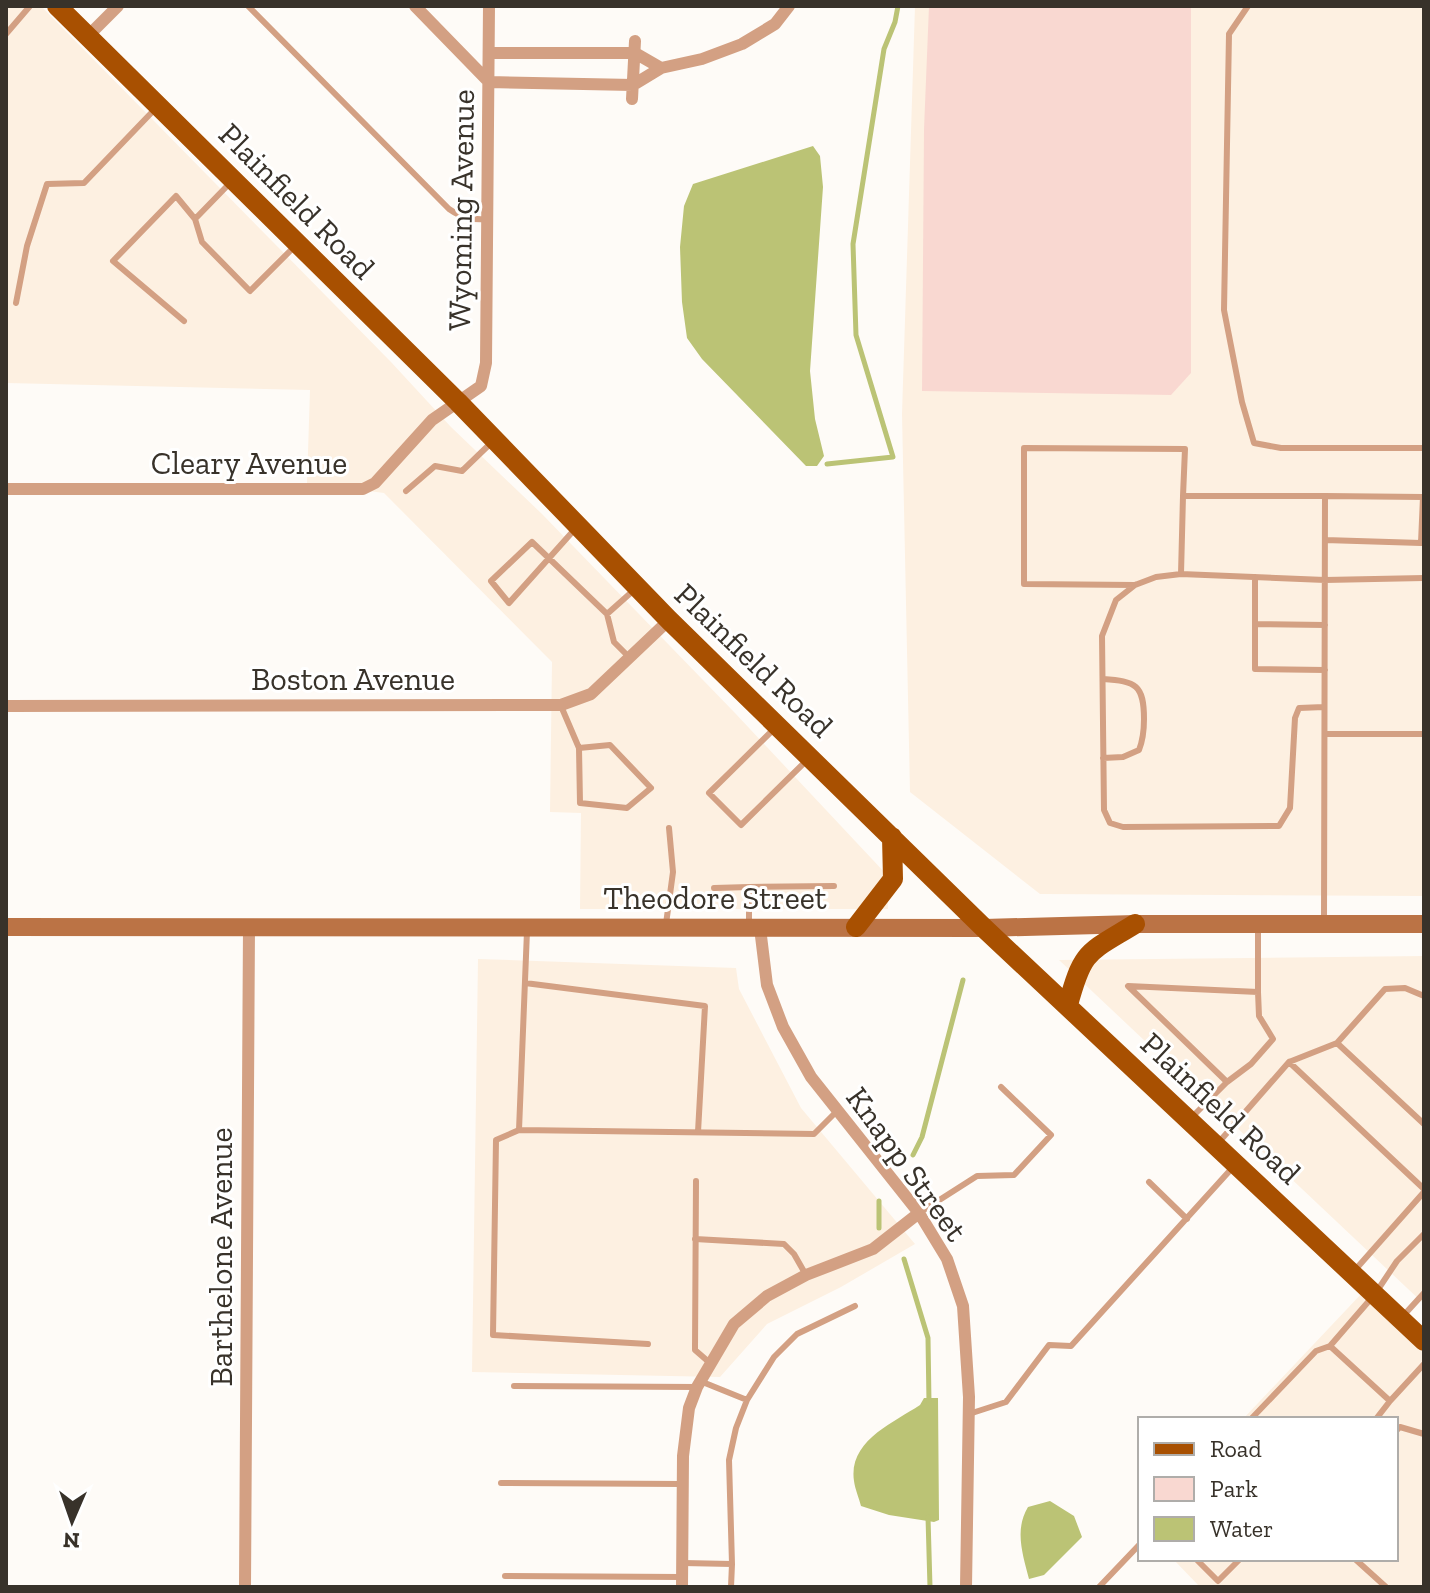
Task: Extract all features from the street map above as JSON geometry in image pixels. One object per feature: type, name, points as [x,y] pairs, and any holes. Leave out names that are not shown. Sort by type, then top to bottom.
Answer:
[{"type":"main road","name":"Plainfield Road","points":[[57,6],[458,402],[669,620],[984,928],[1424,1341]]},
{"type":"main road","points":[[856,927],[893,879],[892,837]]},
{"type":"main road","name":"Theodore Street","points":[[6,927],[984,928],[1135,924],[1424,924]]},
{"type":"main road","points":[[1068,1005],[1078,970],[1088,953],[1135,924]]},
{"type":"street","points":[[87,37],[118,6]]},
{"type":"street","points":[[415,6],[489,82],[633,85],[661,68],[702,59],[742,44],[775,24],[789,6]]},
{"type":"street","name":"Wyoming Avenue","points":[[458,402],[481,386],[486,363],[489,6]]},
{"type":"street","points":[[632,99],[635,47]]},
{"type":"street","points":[[489,53],[635,47],[661,68]]},
{"type":"street","name":"Cleary Avenue","points":[[6,489],[363,489],[375,483],[432,420],[458,402]]},
{"type":"street","name":"Boston Avenue","points":[[6,706],[561,705],[591,694],[669,620]]},
{"type":"street","name":"Barthelone Avenue","points":[[245,1587],[249,927]]},
{"type":"street","name":"Knapp Street","points":[[755,928],[767,985],[783,1027],[811,1077],[919,1213],[947,1259],[963,1306],[969,1414],[966,1587]]},
{"type":"street","points":[[682,1576],[683,1456],[689,1408],[710,1363],[734,1324],[767,1296],[806,1275],[873,1249],[919,1213]]},
{"type":"lane","points":[[6,34],[30,6]]},
{"type":"lane","points":[[248,6],[449,209],[474,220],[487,219]]},
{"type":"lane","points":[[1248,6],[1229,34],[1224,310],[1242,402],[1254,443],[1281,448],[1424,448]]},
{"type":"lane","points":[[16,303],[27,246],[47,184],[84,183],[158,106]]},
{"type":"lane","points":[[195,219],[233,180]]},
{"type":"lane","points":[[184,321],[113,261],[176,196],[195,219],[202,242],[250,291],[298,244]]},
{"type":"lane","points":[[406,491],[435,466],[462,471],[494,439]]},
{"type":"lane","points":[[1135,585],[1024,584],[1024,448],[1185,449],[1181,574]]},
{"type":"lane","points":[[1183,496],[1423,497],[1421,543],[1325,540]]},
{"type":"lane","points":[[1324,924],[1325,496]]},
{"type":"lane","points":[[577,526],[549,557],[509,603],[491,581],[532,542],[549,557],[607,614],[614,642],[629,657]]},
{"type":"lane","points":[[1324,707],[1299,708],[1295,718],[1290,808],[1279,826],[1123,827],[1110,823],[1104,810],[1102,636],[1116,600],[1135,585],[1156,577],[1181,574],[1325,580],[1424,578]]},
{"type":"lane","points":[[1255,577],[1255,669],[1325,670]]},
{"type":"lane","points":[[607,614],[637,587]]},
{"type":"lane","points":[[1255,624],[1325,625]]},
{"type":"lane","points":[[1103,679],[1127,681],[1137,687],[1144,697],[1143,739],[1139,750],[1123,757],[1103,758]]},
{"type":"lane","points":[[561,705],[579,748],[580,803],[627,808],[651,788],[610,745],[579,748]]},
{"type":"lane","points":[[778,726],[709,793],[741,825],[810,757]]},
{"type":"lane","points":[[1325,734],[1424,734]]},
{"type":"lane","points":[[666,928],[673,872],[669,828]]},
{"type":"lane","points":[[714,888],[834,886]]},
{"type":"lane","points":[[749,887],[755,928]]},
{"type":"lane","points":[[1189,1119],[1227,1082],[1251,1064],[1273,1039],[1259,1016],[1258,924]]},
{"type":"lane","points":[[519,1130],[527,928]]},
{"type":"lane","points":[[525,983],[705,1006],[698,1132]]},
{"type":"lane","points":[[1227,1082],[1128,986],[1258,992]]},
{"type":"lane","points":[[1216,1144],[1289,1062],[1337,1043],[1385,989],[1405,988],[1424,996]]},
{"type":"lane","points":[[1337,1043],[1424,1124]]},
{"type":"lane","points":[[1289,1062],[1424,1190],[1352,1273]]},
{"type":"lane","points":[[919,1213],[977,1176],[1014,1175],[1051,1135],[1001,1087]]},
{"type":"lane","points":[[648,1344],[493,1335],[496,1140],[519,1130],[814,1134],[837,1111]]},
{"type":"lane","points":[[969,1414],[1006,1402],[1049,1345],[1071,1346],[1236,1164]]},
{"type":"lane","points":[[696,1181],[695,1350],[710,1363]]},
{"type":"lane","points":[[1149,1182],[1187,1219]]},
{"type":"lane","points":[[1253,1417],[1316,1351],[1330,1346],[1375,1294],[1397,1261],[1424,1234]]},
{"type":"lane","points":[[695,1239],[784,1244],[806,1275]]},
{"type":"lane","points":[[1401,1319],[1424,1293]]},
{"type":"lane","points":[[731,1587],[729,1460],[736,1428],[747,1400],[774,1357],[797,1334],[855,1306]]},
{"type":"lane","points":[[1330,1346],[1390,1401]]},
{"type":"lane","points":[[1378,1417],[1424,1364]]},
{"type":"lane","points":[[514,1386],[699,1384],[747,1400]]},
{"type":"lane","points":[[1398,1429],[1424,1434]]},
{"type":"lane","points":[[501,1483],[682,1484]]},
{"type":"lane","points":[[1099,1587],[1138,1546]]},
{"type":"lane","points":[[1198,1561],[1218,1581],[1238,1561]]},
{"type":"lane","points":[[1357,1561],[1386,1587]]},
{"type":"lane","points":[[505,1576],[682,1576],[732,1564]]},
{"type":"shaded area","points":[[6,6],[41,6],[451,427],[542,514],[887,875],[888,909],[580,909],[581,813],[550,812],[552,662],[384,493],[307,483],[310,390],[6,383]]},
{"type":"shaded area","points":[[915,6],[1424,6],[1424,896],[1040,894],[910,792],[902,414]]},
{"type":"shaded area","points":[[1424,956],[1424,1304],[1059,960]]},
{"type":"shaded area","points":[[478,959],[736,968],[739,989],[801,1108],[915,1244],[841,1287],[767,1324],[720,1377],[472,1372]]},
{"type":"shaded area","points":[[1364,1291],[1424,1347],[1424,1587],[1200,1587],[1175,1561],[1398,1561],[1398,1417],[1245,1417]]},
{"type":"green space","points":[[929,6],[1191,6],[1191,373],[1171,395],[922,391],[924,129]]},
{"type":"water","points":[[813,146],[820,156],[823,187],[810,371],[815,419],[824,456],[817,466],[806,466],[702,359],[687,338],[680,247],[684,206],[693,184]]},
{"type":"water","points":[[924,1398],[938,1398],[939,1520],[934,1522],[889,1515],[861,1506],[854,1481],[858,1455],[875,1435],[920,1405]]},
{"type":"water","points":[[1050,1501],[1074,1516],[1082,1537],[1044,1575],[1029,1579],[1021,1543],[1021,1525],[1028,1507]]},
{"type":"waterway","points":[[827,464],[893,457],[856,335],[853,244],[884,49],[898,6]]},
{"type":"waterway","points":[[913,1155],[922,1137],[963,980]]},
{"type":"waterway","points":[[879,1201],[879,1228]]},
{"type":"waterway","points":[[904,1259],[928,1338],[929,1403]]},
{"type":"waterway","points":[[928,1517],[930,1587]]}]
